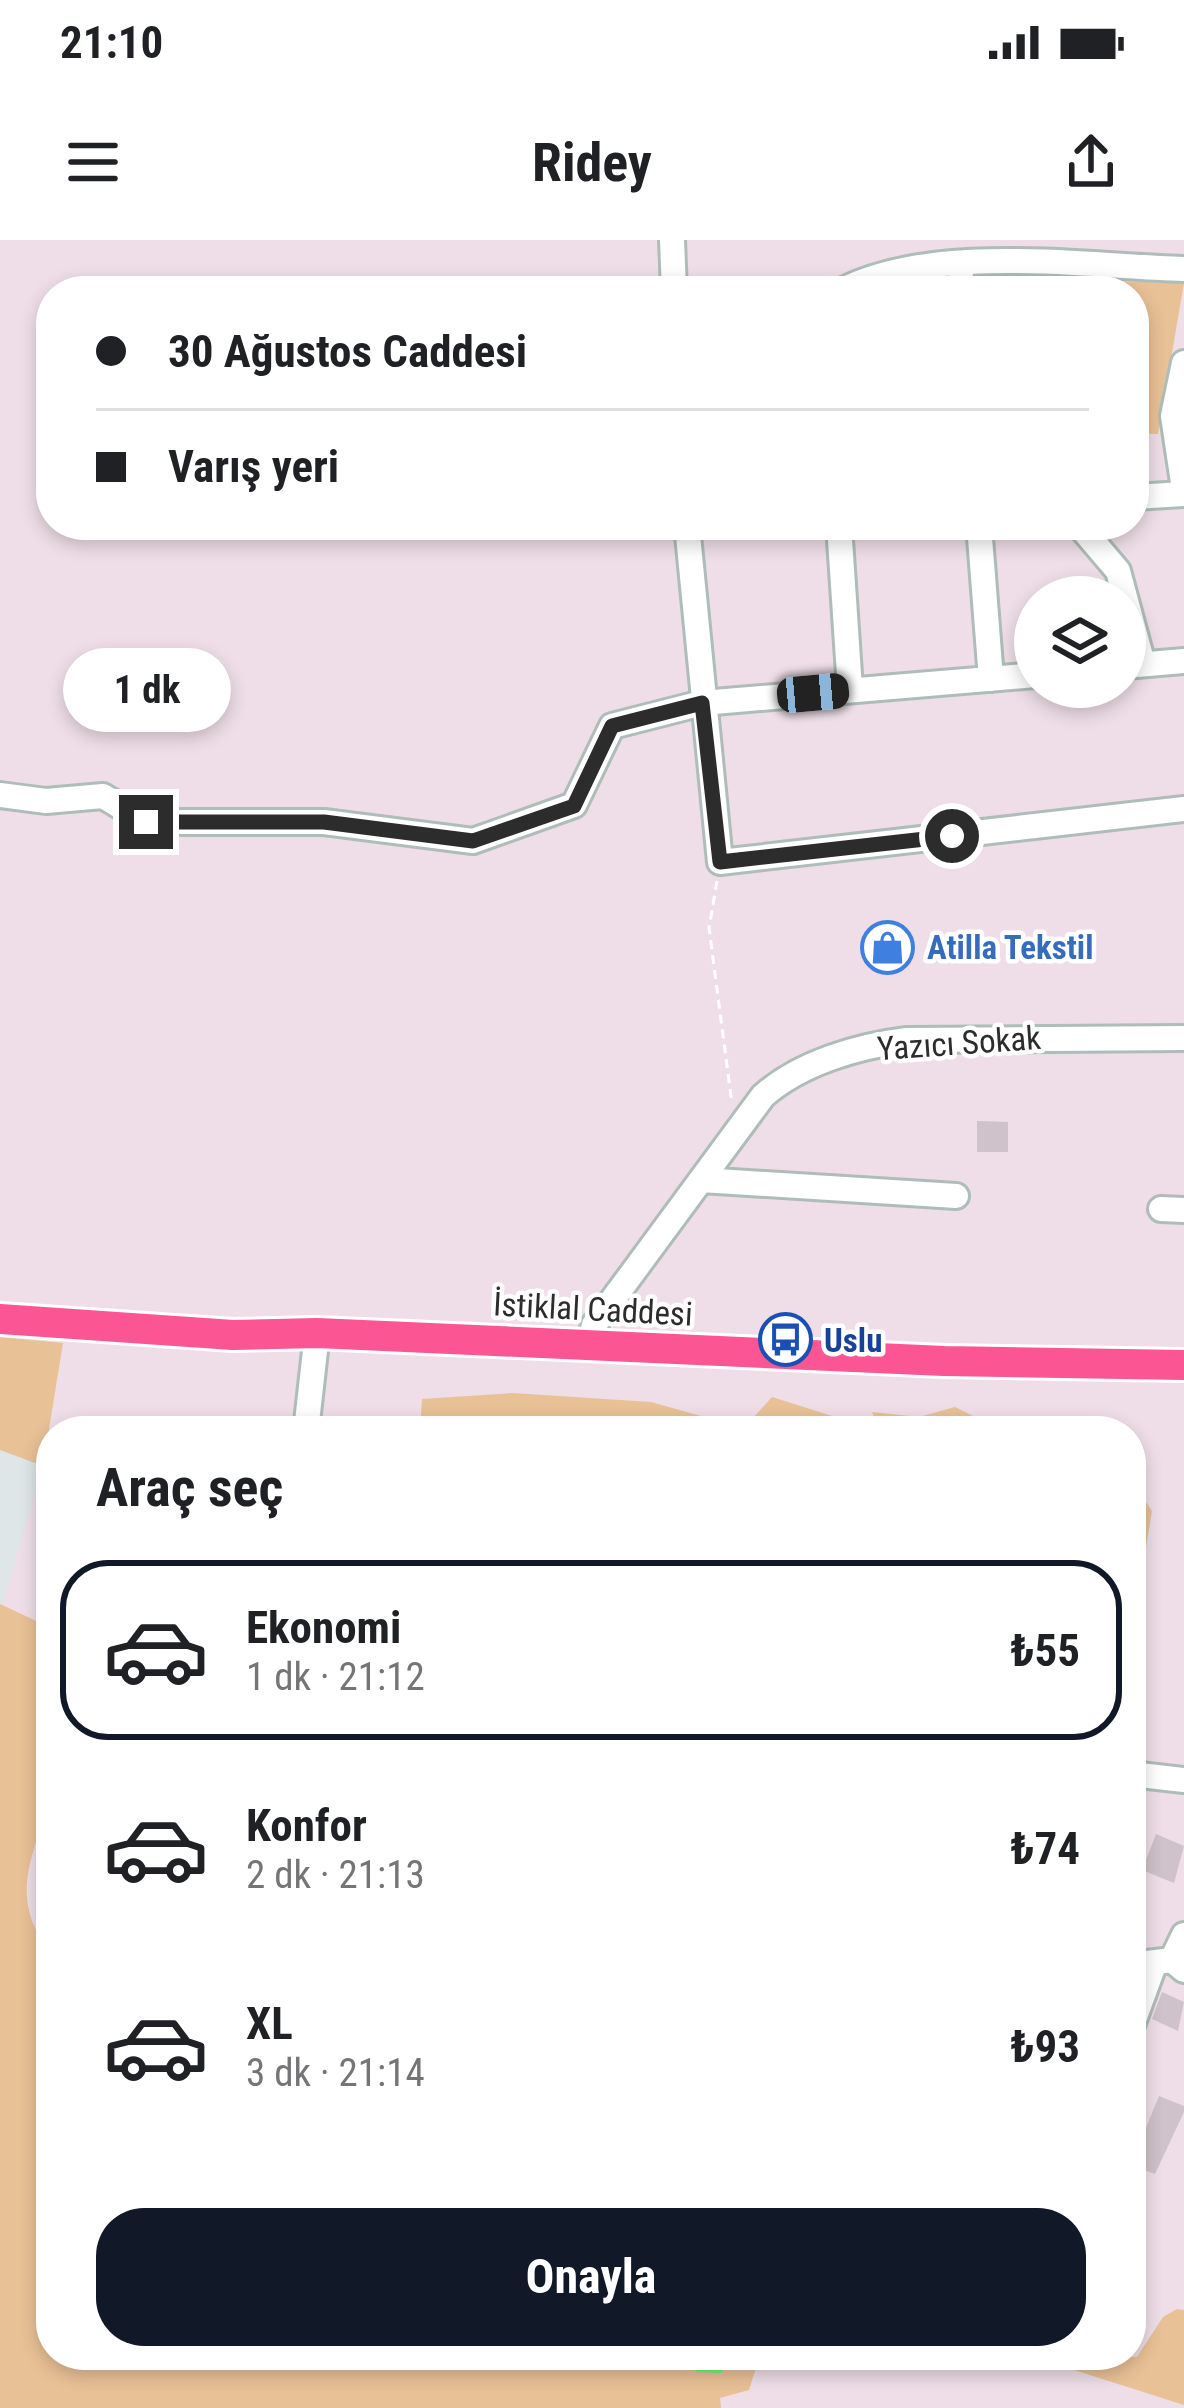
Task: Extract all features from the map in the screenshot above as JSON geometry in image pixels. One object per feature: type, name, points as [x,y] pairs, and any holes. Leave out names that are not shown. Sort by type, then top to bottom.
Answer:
[{"type":"main road","name":"İstiklal Caddesi","points":[[0,1319],[233,1335],[317,1333],[1184,1365]]},
{"type":"street","points":[[672,240],[673,276]]},
{"type":"street","points":[[884,276],[960,263],[1184,269]]},
{"type":"street","points":[[960,263],[961,276]]},
{"type":"street","points":[[1149,496],[1184,492],[1173,416],[1184,363]]},
{"type":"street","points":[[688,540],[720,862],[1184,809]]},
{"type":"street","points":[[840,540],[850,689]]},
{"type":"street","points":[[980,540],[991,679]]},
{"type":"street","points":[[1092,540],[1119,576]]},
{"type":"street","points":[[1146,664],[1184,661]]},
{"type":"street","points":[[0,795],[46,801],[103,796],[146,822],[324,822],[473,841],[574,806],[612,726],[702,703],[1014,677]]},
{"type":"street","name":"Yazıcı Sokak","points":[[589,1345],[594,1325],[734,1135],[782,1078],[876,1044],[1100,1035],[1184,1038]]},
{"type":"street","points":[[701,1180],[956,1196]]},
{"type":"street","points":[[307,1416],[317,1333]]},
{"type":"street","points":[[1146,1775],[1183,1778]]},
{"type":"street","points":[[1146,1995],[1160,1965],[1184,1935]]},
{"type":"path","points":[[720,862],[710,928],[734,1135]]},
{"type":"shaded area","points":[[1149,282],[1184,283],[1158,434],[1149,434]]},
{"type":"shaded area","points":[[0,1337],[63,1343],[51,1416],[36,1416],[36,1463],[0,1450]]},
{"type":"shaded area","points":[[513,1393],[651,1402],[701,1416],[421,1416],[422,1399]]},
{"type":"shaded area","points":[[772,1397],[832,1416],[755,1416]]},
{"type":"shaded area","points":[[955,1407],[973,1416],[923,1416]]},
{"type":"shaded area","points":[[0,1450],[36,1463],[36,1490],[0,1604]]},
{"type":"shaded area","points":[[1146,1502],[1152,1511],[1146,1547]]},
{"type":"shaded area","points":[[0,1604],[36,1621],[36,1842],[27,1887],[36,1930],[36,2370],[755,2370],[749,2390],[720,2398],[721,2408],[0,2408]]},
{"type":"shaded area","points":[[1184,2310],[1184,2405],[1074,2370],[1146,2370],[1146,2343],[1163,2317]]},
{"type":"building","points":[[977,1121],[1008,1122],[1008,1152],[977,1152]]},
{"type":"building","points":[[1156,1834],[1184,1846],[1174,1883],[1146,1872]]},
{"type":"building","points":[[1162,1992],[1184,2002],[1178,2031],[1152,2019]]},
{"type":"building","points":[[1159,2096],[1184,2106],[1155,2174],[1146,2171],[1146,2128]]},
{"type":"place","name":"Atilla Tekstil","points":[[888,947]]},
{"type":"place","name":"Uslu","points":[[785,1340]]},
{"type":"route","points":[[146,822],[324,822],[473,841],[574,806],[612,726],[702,703],[720,862],[952,836]]}]
